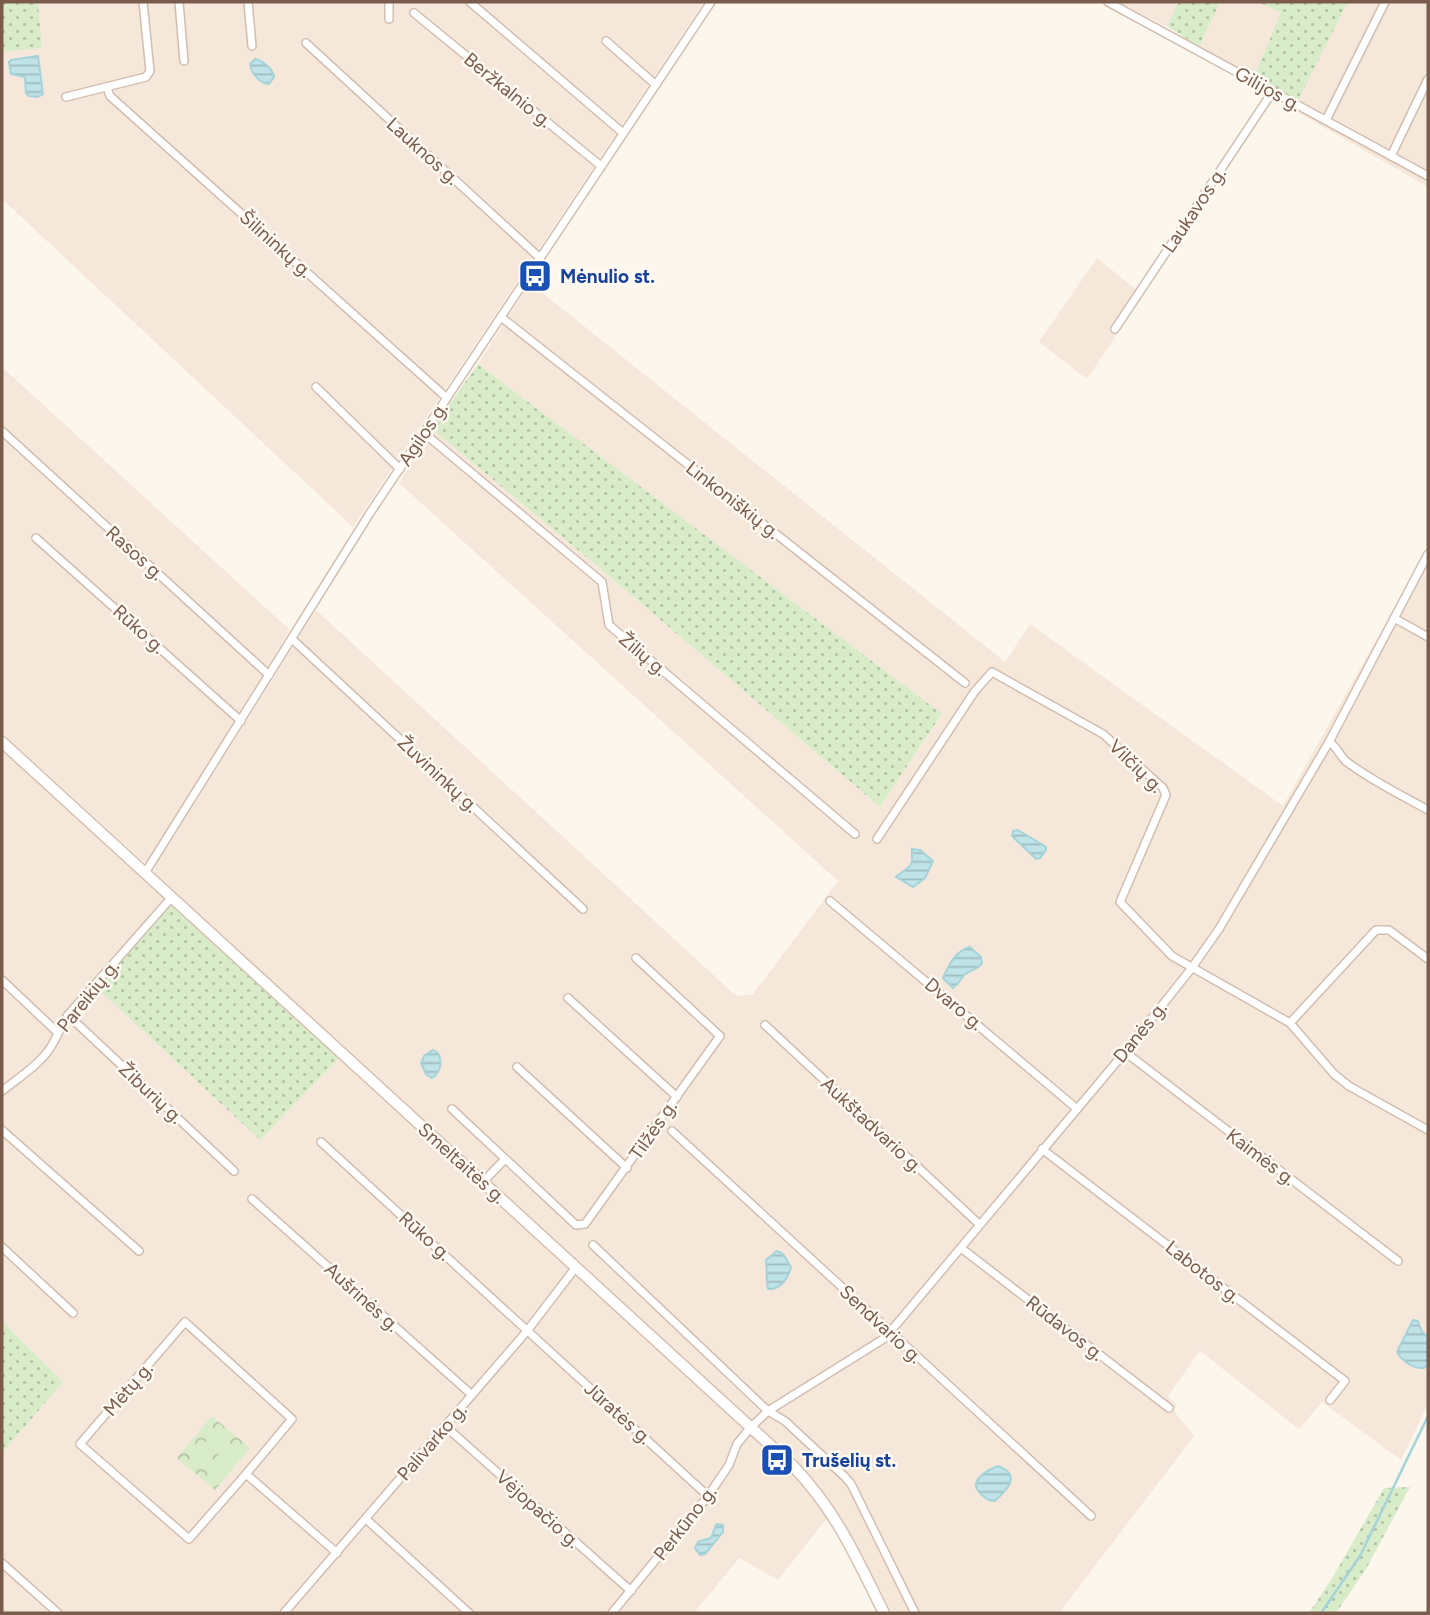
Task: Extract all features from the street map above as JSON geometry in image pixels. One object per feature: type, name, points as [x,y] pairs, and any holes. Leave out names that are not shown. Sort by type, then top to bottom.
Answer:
[{"type":"main road","name":"Smeltaitės g.","points":[[2,742],[793,1466],[827,1504],[884,1613]]},
{"type":"street","points":[[66,97],[146,78],[150,71],[143,2]]},
{"type":"street","points":[[179,2],[184,61]]},
{"type":"street","points":[[248,2],[252,47]]},
{"type":"street","points":[[389,2],[389,19]]},
{"type":"street","points":[[470,2],[624,133]]},
{"type":"street","name":"Agilos g.","points":[[145,873],[400,469],[711,2]]},
{"type":"street","name":"Gilijos g.","points":[[1108,2],[1125,6],[1428,176]]},
{"type":"street","points":[[1326,120],[1385,2]]},
{"type":"street","name":"Beržkalnio g.","points":[[414,13],[601,166]]},
{"type":"street","points":[[606,41],[656,85]]},
{"type":"street","name":"Lauknos g.","points":[[306,43],[540,258]]},
{"type":"street","points":[[1391,156],[1428,79]]},
{"type":"street","name":"Šilininkų g.","points":[[107,88],[110,96],[447,398]]},
{"type":"street","name":"Laukavos g.","points":[[1115,329],[1273,91]]},
{"type":"street","name":"Linkoniškių g.","points":[[501,317],[965,682]]},
{"type":"street","points":[[316,387],[400,469]]},
{"type":"street","name":"Rasos g.","points":[[2,431],[269,675]]},
{"type":"street","name":"Žilių g.","points":[[424,433],[602,582],[610,625],[855,834]]},
{"type":"street","name":"Rūko g.","points":[[36,538],[241,721]]},
{"type":"street","name":"Danės g.","points":[[751,1427],[768,1411],[890,1333],[1191,969],[1219,929],[1329,742],[1428,554]]},
{"type":"street","points":[[1394,618],[1428,637]]},
{"type":"street","name":"Žuvininkų g.","points":[[293,639],[583,909]]},
{"type":"street","name":"Vilčių g.","points":[[877,839],[975,691],[992,672],[1103,734],[1163,788],[1166,795],[1120,902],[1172,956],[1191,969]]},
{"type":"street","points":[[1329,742],[1336,746],[1343,760],[1428,810]]},
{"type":"street","name":"Pareikių g.","points":[[2,1091],[44,1055],[68,1015],[172,897]]},
{"type":"street","name":"Dvaro g.","points":[[830,901],[1076,1108]]},
{"type":"street","points":[[1290,1023],[1376,930],[1389,930],[1428,958]]},
{"type":"street","name":"Tilžės g.","points":[[505,1159],[576,1225],[585,1224],[720,1036],[636,958]]},
{"type":"street","points":[[1191,969],[1290,1023],[1334,1074],[1349,1086],[1428,1130]]},
{"type":"street","points":[[2,980],[57,1032]]},
{"type":"street","points":[[568,998],[677,1097]]},
{"type":"street","name":"Žiburių g.","points":[[68,1015],[234,1171]]},
{"type":"street","name":"Aukštadvario g.","points":[[765,1025],[979,1224]]},
{"type":"street","name":"Kaimės g.","points":[[1125,1052],[1398,1261]]},
{"type":"street","points":[[517,1067],[627,1168]]},
{"type":"street","points":[[452,1109],[505,1159],[483,1182]]},
{"type":"street","points":[[2,1130],[139,1251]]},
{"type":"street","name":"Sendvario g.","points":[[672,1131],[1091,1516]]},
{"type":"street","name":"Rūko g.","points":[[321,1143],[527,1331]]},
{"type":"street","name":"Labotos g.","points":[[1042,1149],[1345,1381],[1330,1400]]},
{"type":"street","name":"Aušrinės g.","points":[[252,1199],[472,1395]]},
{"type":"street","points":[[593,1245],[768,1411],[785,1420],[851,1484],[915,1613]]},
{"type":"street","points":[[2,1247],[73,1313]]},
{"type":"street","name":"Rūdavos g.","points":[[961,1248],[1169,1408]]},
{"type":"street","name":"Palivarko g.","points":[[284,1613],[527,1331],[576,1267]]},
{"type":"street","name":"Mėtų g.","points":[[185,1322],[292,1419],[246,1474],[190,1539],[80,1444],[185,1322]]},
{"type":"street","name":"Jūratės g.","points":[[527,1331],[708,1496]]},
{"type":"street","name":"Vėjopačio g.","points":[[445,1426],[631,1591]]},
{"type":"street","name":"Perkūno g.","points":[[612,1613],[708,1496],[729,1465],[737,1444],[751,1427]]},
{"type":"street","points":[[246,1474],[337,1553]]},
{"type":"street","points":[[366,1519],[469,1613]]},
{"type":"street","points":[[2,1563],[58,1613]]},
{"type":"shaded area","points":[[38,2],[704,2],[353,527],[2,199],[2,52],[42,48]]},
{"type":"shaded area","points":[[1115,2],[1178,2],[1167,26]]},
{"type":"shaded area","points":[[1220,2],[1258,2],[1282,13],[1254,77],[1199,47]]},
{"type":"shaded area","points":[[1348,2],[1428,2],[1428,187],[1292,109]]},
{"type":"shaded area","points":[[1097,258],[1143,295],[1087,379],[1039,342]]},
{"type":"shaded area","points":[[530,283],[1005,662],[1030,624],[1283,806],[1428,548],[1428,1404],[1401,1460],[1322,1402],[1299,1429],[1200,1351],[1168,1396],[1177,1405],[1174,1411],[1194,1436],[1059,1613],[889,1613],[847,1528],[830,1501],[796,1462],[155,877],[155,867],[316,610],[733,993],[739,996],[753,994],[838,881],[399,483],[432,429],[880,807],[942,715],[478,364]]},
{"type":"shaded area","points":[[2,367],[290,630],[149,861],[144,862],[2,733]]},
{"type":"shaded area","points":[[2,749],[170,903],[260,1140],[340,1057],[799,1477],[828,1517],[778,1580],[739,1558],[694,1613],[2,1613],[2,1453],[62,1382],[2,1321]]},
{"type":"green space","points":[[2,2],[38,2],[42,48],[2,52]]},
{"type":"green space","points":[[1178,2],[1220,2],[1199,47],[1167,26]]},
{"type":"green space","points":[[1258,2],[1348,2],[1298,100],[1254,77],[1281,13]]},
{"type":"green space","points":[[478,364],[942,714],[880,807],[432,429]]},
{"type":"green space","points":[[170,903],[340,1057],[260,1140],[96,987]]},
{"type":"green space","points":[[2,1321],[63,1382],[2,1453]]},
{"type":"green space","points":[[212,1416],[250,1448],[215,1490],[177,1458]]},
{"type":"green space","points":[[216,1431],[238,1451],[227,1463],[205,1443]]},
{"type":"green space","points":[[1410,1487],[1366,1569],[1336,1613],[1309,1613],[1384,1488]]},
{"type":"water","points":[[38,56],[43,94],[38,97],[29,96],[26,93],[25,77],[11,74],[9,62]]},
{"type":"water","points":[[255,59],[272,71],[274,77],[269,84],[259,80],[252,71],[250,64]]},
{"type":"water","points":[[1018,830],[1046,847],[1040,858],[1036,859],[1012,836],[1013,831]]},
{"type":"water","points":[[912,849],[920,850],[933,861],[925,878],[913,887],[896,877],[910,866]]},
{"type":"water","points":[[970,947],[981,957],[982,963],[964,975],[953,988],[943,978],[956,955]]},
{"type":"water","points":[[433,1050],[440,1057],[440,1067],[432,1078],[426,1074],[421,1063],[424,1056]]},
{"type":"water","points":[[777,1251],[783,1254],[791,1267],[777,1288],[768,1289],[766,1260]]},
{"type":"water","points":[[1413,1320],[1418,1321],[1422,1332],[1428,1337],[1428,1364],[1424,1368],[1408,1364],[1397,1352]]},
{"type":"water","points":[[998,1466],[1011,1478],[1004,1492],[993,1501],[980,1493],[976,1484],[984,1473]]},
{"type":"water","points":[[718,1524],[723,1525],[723,1532],[705,1554],[700,1555],[696,1545],[699,1541],[711,1538]]},
{"type":"waterway","points":[[1321,1613],[1360,1556],[1428,1416]]},
{"type":"place","name":"Mėnulio st.","points":[[535,276]]},
{"type":"place","name":"Trušelių st.","points":[[777,1460]]}]
